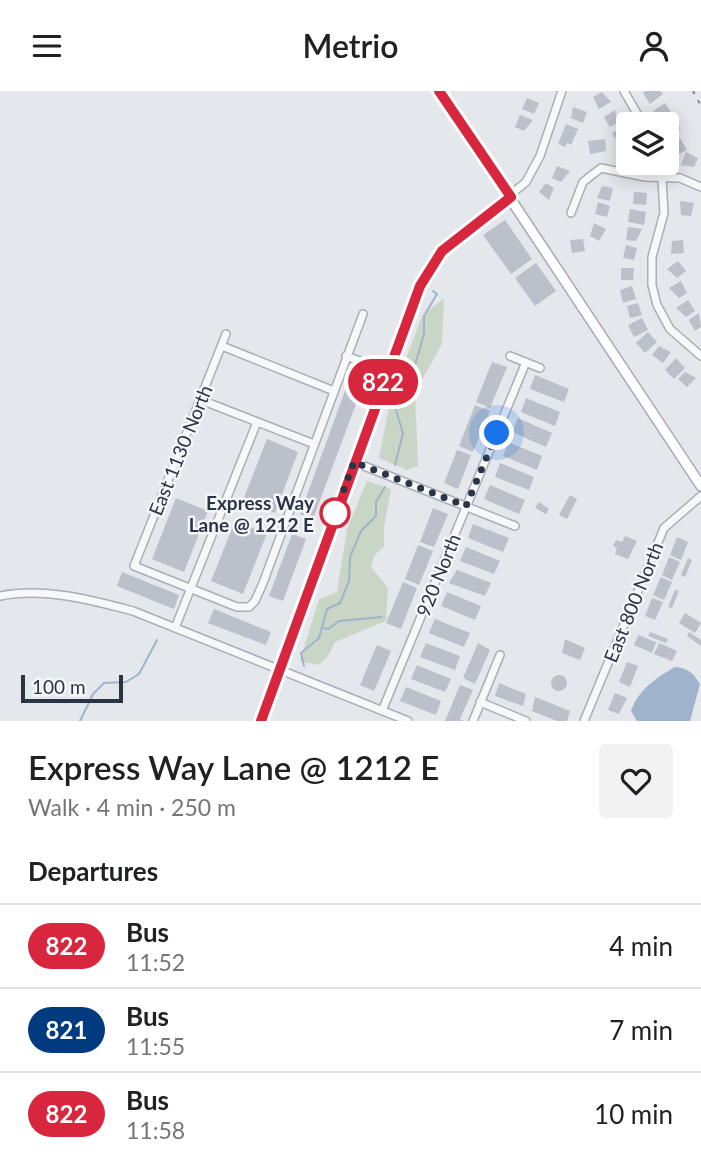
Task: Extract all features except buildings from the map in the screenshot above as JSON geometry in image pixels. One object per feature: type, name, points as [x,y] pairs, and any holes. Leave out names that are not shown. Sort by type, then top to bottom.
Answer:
[{"type":"main road","points":[[439,91],[701,486]]},
{"type":"street","points":[[261,721],[420,286],[433,263],[462,233],[511,197],[526,182],[540,156],[562,91]]},
{"type":"street","points":[[624,91],[636,112]]},
{"type":"street","points":[[571,213],[583,182],[601,168],[663,178],[680,178],[701,187]]},
{"type":"street","points":[[663,175],[664,213],[652,257],[652,285],[670,328],[701,356]]},
{"type":"street","points":[[191,589],[237,607],[249,607],[258,596],[363,314]]},
{"type":"street","name":"East 1130 North","points":[[191,589],[135,566],[226,334]]},
{"type":"street","points":[[222,346],[334,391]]},
{"type":"street","points":[[346,356],[388,371]]},
{"type":"street","points":[[510,356],[540,368]]},
{"type":"street","name":"920 North","points":[[382,711],[526,362]]},
{"type":"street","points":[[201,400],[314,444]]},
{"type":"street","points":[[175,628],[257,422]]},
{"type":"street","points":[[354,462],[515,526]]},
{"type":"street","name":"East 800 North","points":[[584,721],[664,528],[676,514],[701,496]]},
{"type":"street","points":[[0,596],[50,595],[94,601],[175,628],[408,721]]},
{"type":"street","points":[[473,721],[500,656]]},
{"type":"street","points":[[480,702],[526,721]]},
{"type":"green space","points":[[444,298],[442,344],[415,392],[418,466],[407,470],[379,458],[390,402],[422,316]]},
{"type":"green space","points":[[367,481],[391,489],[384,527],[384,546],[374,556],[371,567],[388,588],[386,621],[335,642],[319,665],[300,661],[319,599],[337,592],[347,529]]},
{"type":"water","points":[[675,667],[690,672],[700,684],[690,721],[637,721],[631,711],[638,697],[655,680]]},
{"type":"waterway","points":[[395,465],[403,433],[395,407],[402,397],[400,387],[415,365],[424,334],[424,316],[437,294],[433,291]]},
{"type":"waterway","points":[[304,666],[301,653],[319,638],[327,609],[340,603],[349,581],[350,557],[361,531],[376,516],[376,502],[385,487]]},
{"type":"waterway","points":[[324,628],[328,629],[339,621],[382,617]]},
{"type":"waterway","points":[[80,721],[93,694],[104,683],[126,682],[139,674],[157,640]]},
{"type":"railway","points":[[693,91],[701,106]]},
{"type":"bus line","name":"822","points":[[261,721],[420,286],[442,251],[511,197],[439,91]]},
{"type":"place","name":"Express Way Lane @ 1212 E","points":[[335,513]]},
{"type":"route","points":[[335,513],[354,462],[466,506],[497,433]]}]
